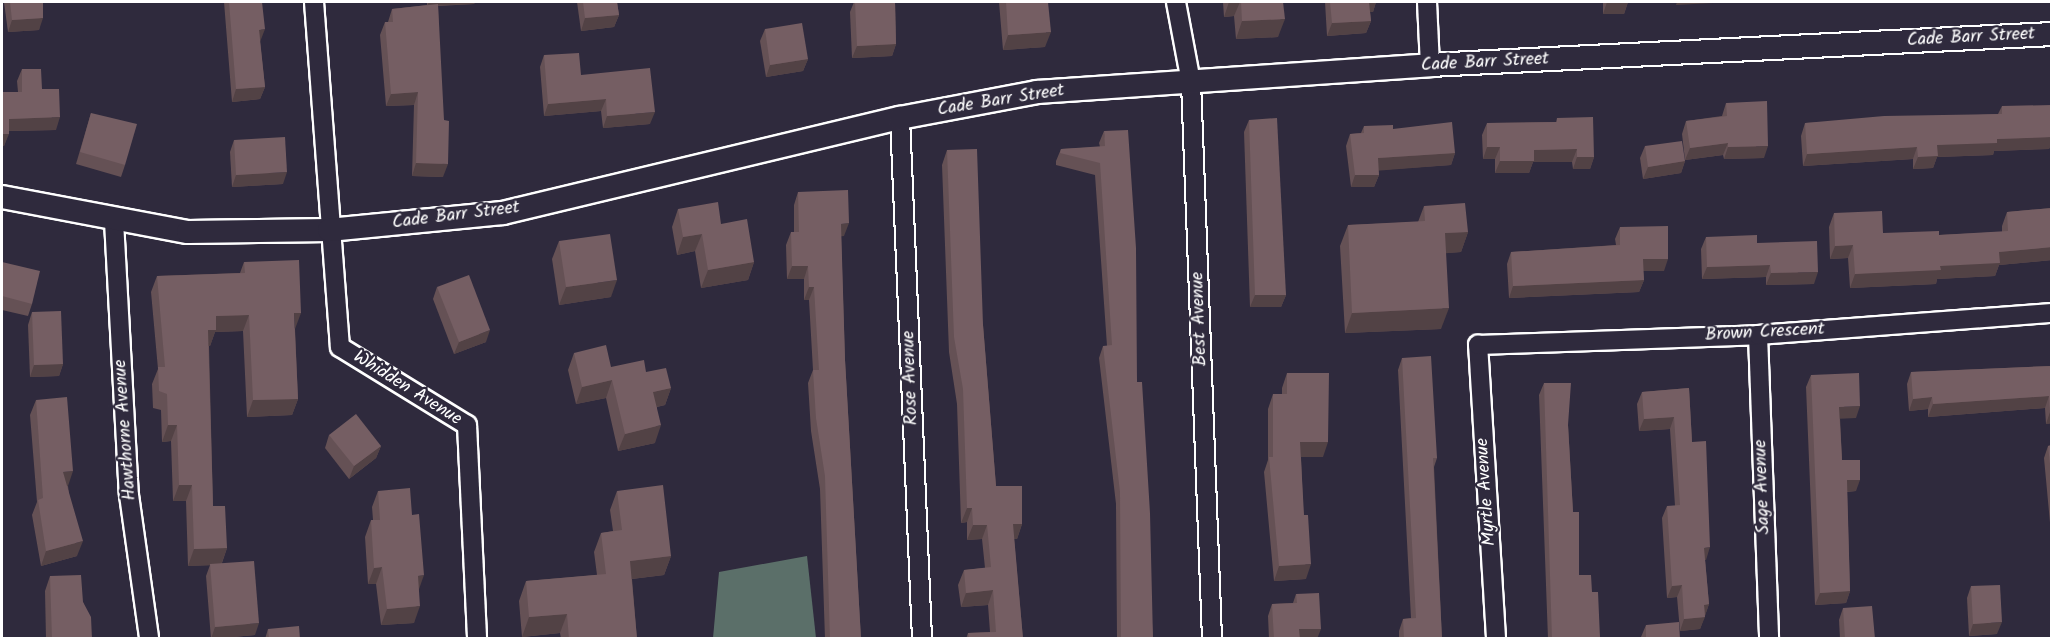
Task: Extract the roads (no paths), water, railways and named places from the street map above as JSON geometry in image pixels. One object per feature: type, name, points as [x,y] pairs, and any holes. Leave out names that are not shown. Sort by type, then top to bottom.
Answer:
[{"type":"street","name":"Whidden Avenue","points":[[314,2],[329,230],[340,347],[467,425],[477,639]]},
{"type":"street","name":"Best Avenue","points":[[1176,2],[1191,82],[1212,639]]},
{"type":"street","points":[[1427,2],[1430,65]]},
{"type":"street","name":"Cade Barr Street","points":[[2,197],[114,221],[188,232],[329,230],[503,213],[900,118],[1037,92],[1430,65],[2052,34]]},
{"type":"street","name":"Rose Avenue","points":[[900,118],[922,639]]},
{"type":"street","name":"Hawthorne Avenue","points":[[114,221],[129,495],[149,639]]},
{"type":"street","name":"Brown Crescent","points":[[1478,345],[1758,335],[2052,313]]},
{"type":"street","name":"Sage Avenue","points":[[1758,335],[1768,639]]},
{"type":"street","name":"Myrtle Avenue","points":[[1478,345],[1496,639]]}]
